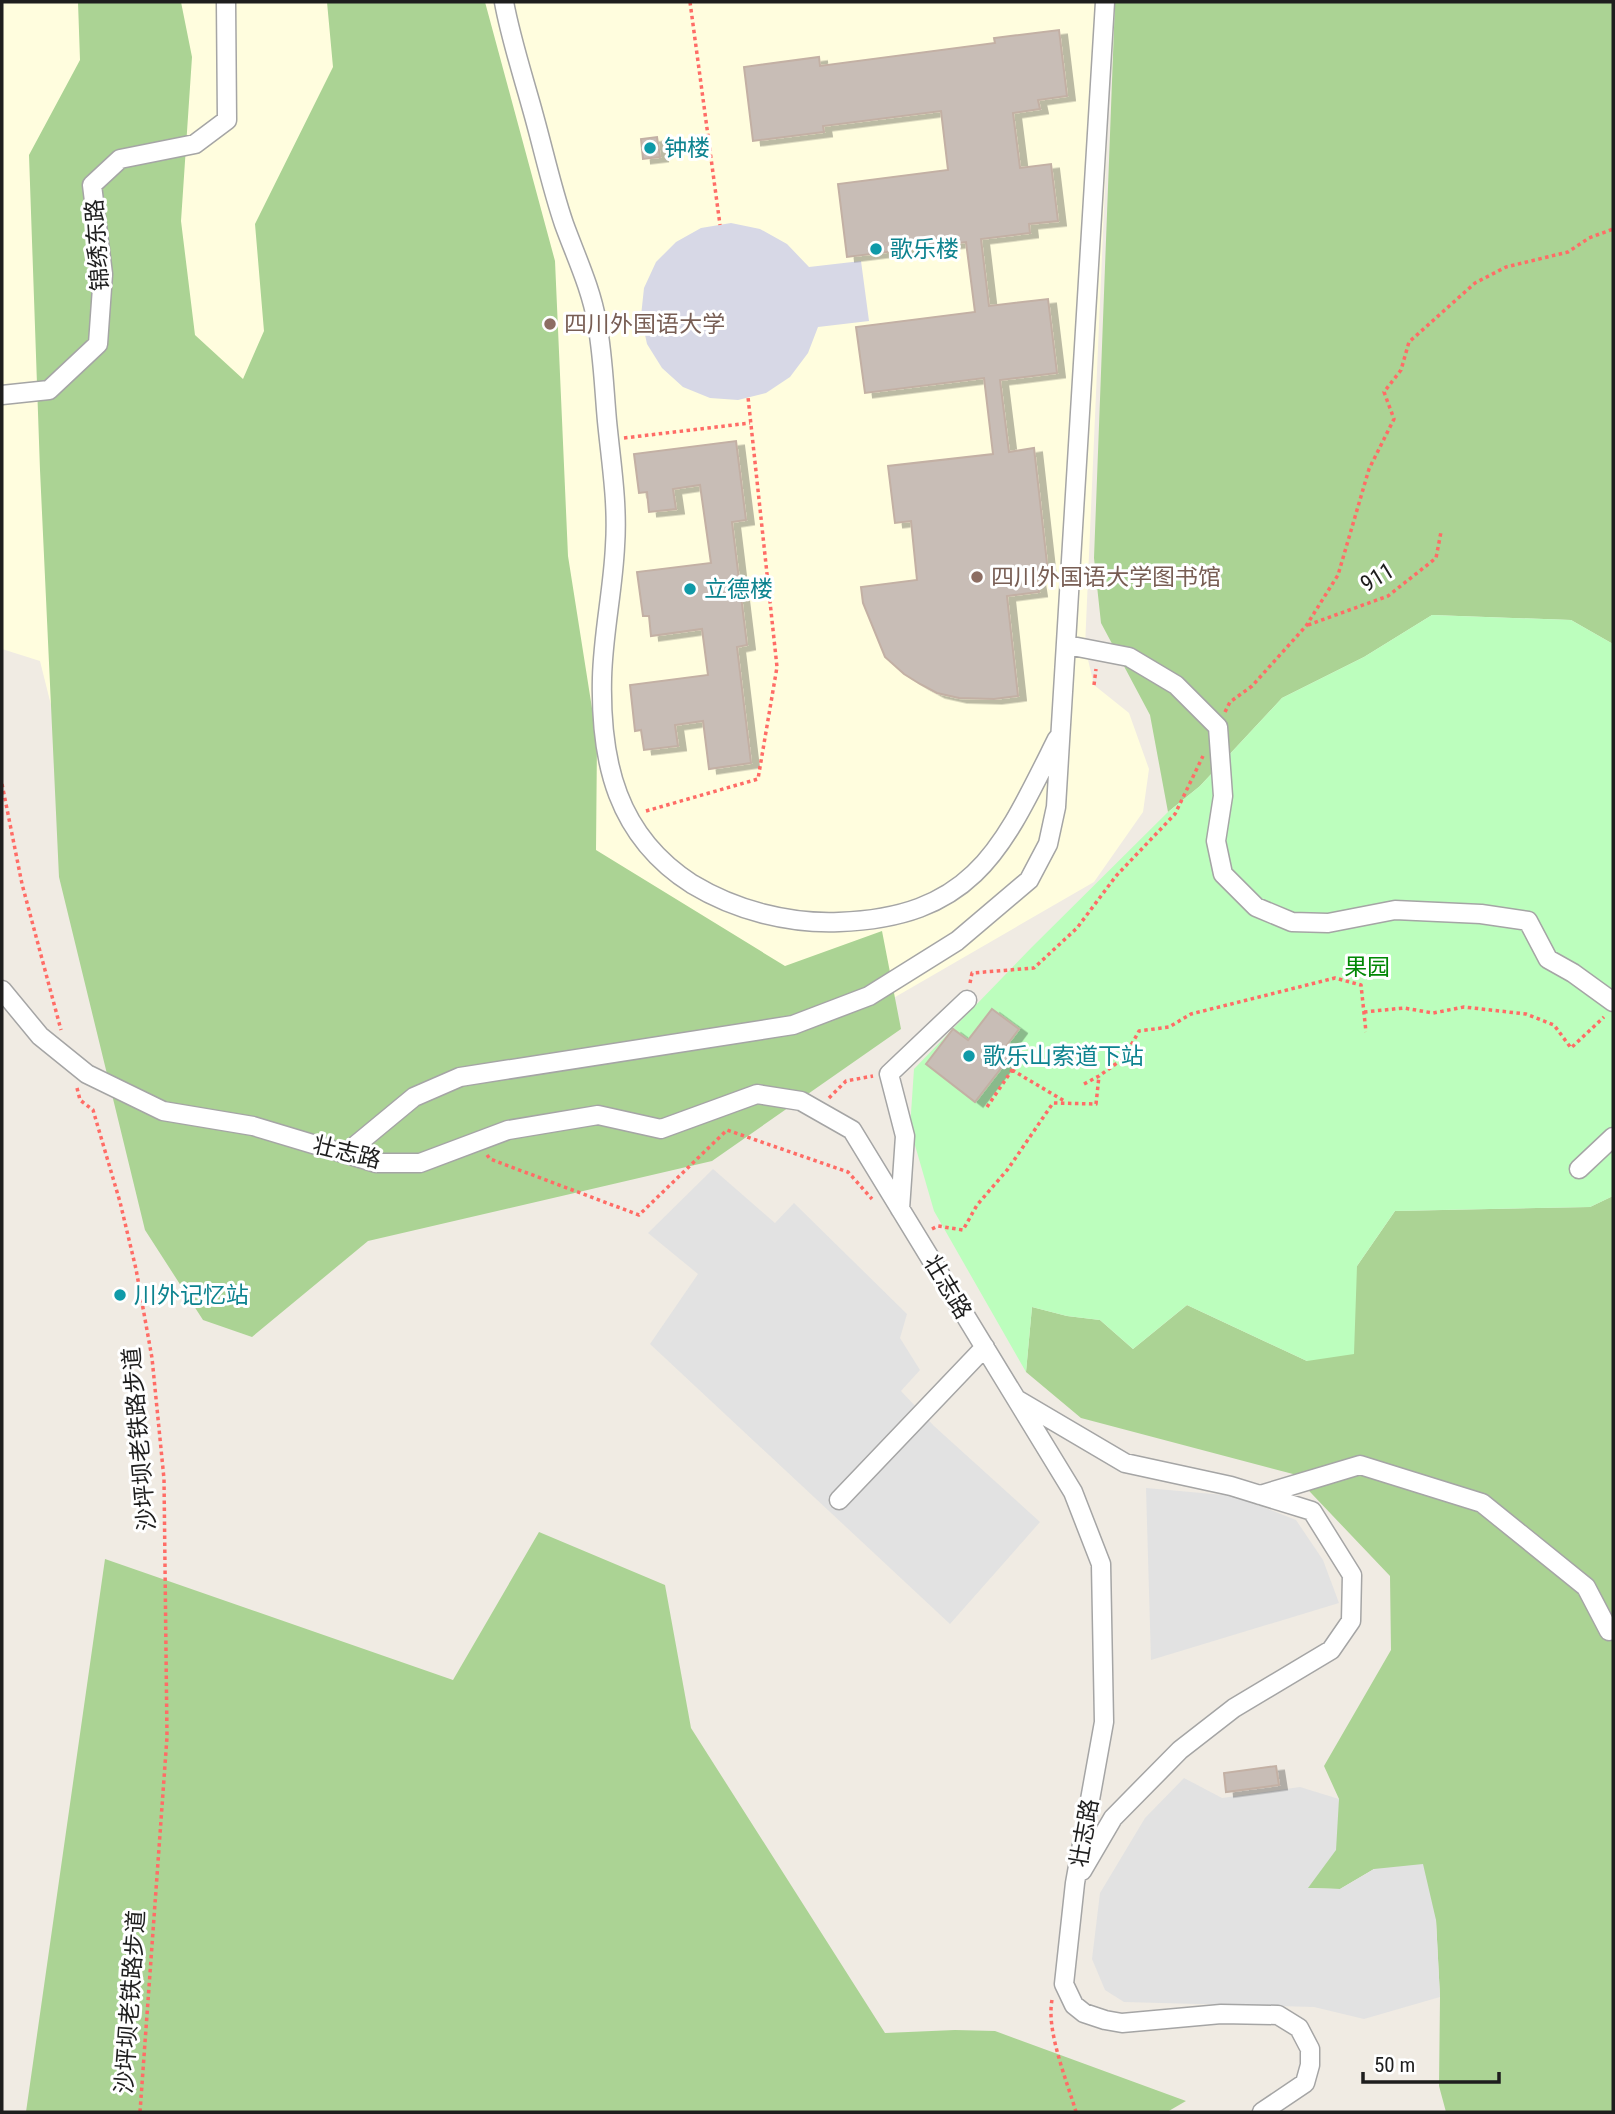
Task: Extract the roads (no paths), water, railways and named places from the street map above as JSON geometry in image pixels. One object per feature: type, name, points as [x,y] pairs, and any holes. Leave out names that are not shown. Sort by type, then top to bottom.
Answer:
[{"type":"street","name":"锦绣东路","points":[[2,395],[49,390],[98,344],[103,274],[92,185],[120,159],[195,144],[227,120],[226,2]]},
{"type":"street","points":[[504,2],[563,222],[592,301],[597,324],[616,509],[616,534],[602,675],[605,738],[610,771],[627,816],[646,845],[671,870],[704,891],[741,907],[773,916],[814,923],[898,915],[959,888],[983,866],[1004,841],[1062,730]]},
{"type":"street","points":[[345,1154],[414,1097],[460,1077],[793,1025],[869,996],[957,941],[1028,880],[1048,844],[1056,807],[1105,2]]},
{"type":"street","points":[[1067,645],[1129,657],[1176,685],[1218,727],[1223,796],[1216,842],[1223,874],[1256,908],[1292,922],[1328,923],[1395,910],[1481,914],[1528,921],[1548,959],[1573,972],[1609,1009]]},
{"type":"street","name":"壮志路","points":[[2,990],[40,1036],[87,1074],[163,1111],[253,1126],[376,1163],[420,1163],[508,1130],[598,1115],[660,1129],[758,1094],[801,1101],[852,1130],[1073,1492],[1101,1564],[1104,1722],[1075,1883],[1064,1984],[1074,2005],[1084,2013],[1105,2020],[1122,2023],[1221,2014],[1278,2015],[1299,2028],[1310,2049],[1310,2065],[1305,2083],[1262,2112]]},
{"type":"street","points":[[900,1209],[905,1136],[889,1074],[967,1000]]},
{"type":"street","points":[[1579,1168],[1613,1137]]},
{"type":"street","points":[[839,1500],[985,1347]]},
{"type":"street","points":[[1016,1398],[1125,1463],[1231,1486],[1312,1511],[1352,1576],[1351,1621],[1331,1650],[1234,1708],[1180,1750],[1113,1818],[1075,1883]]},
{"type":"street","points":[[1260,1495],[1360,1465],[1482,1503],[1587,1587],[1609,1632]]},
{"type":"place","name":"钟楼","points":[[650,148]]},
{"type":"place","name":"歌乐楼","points":[[876,249]]},
{"type":"place","name":"四川外国语大学","points":[[550,324]]},
{"type":"place","name":"四川外国语大学图书馆","points":[[977,577]]},
{"type":"place","name":"立德楼","points":[[690,589]]},
{"type":"place","name":"歌乐山索道下站","points":[[969,1056]]},
{"type":"place","name":"川外记忆站","points":[[120,1295]]},
{"type":"park label","name":"果园","points":[[1367,967]]}]
